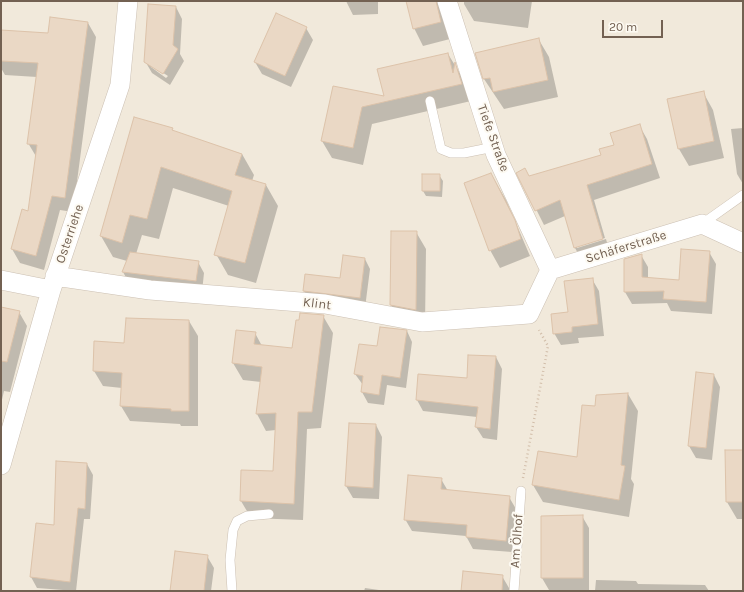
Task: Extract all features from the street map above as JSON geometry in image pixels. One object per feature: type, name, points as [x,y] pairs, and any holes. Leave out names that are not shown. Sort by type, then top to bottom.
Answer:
[{"type":"street","name":"Osterriehe","points":[[1,465],[53,283],[120,86],[128,1]]},
{"type":"street","name":"Tiefe Straße","points":[[447,1],[494,147],[550,270]]},
{"type":"street","name":"Schäferstraße","points":[[550,270],[702,224]]},
{"type":"street","points":[[702,224],[743,243]]},
{"type":"street","points":[[529,314],[550,270]]},
{"type":"street","name":"Klint","points":[[1,280],[325,304],[422,322],[529,314]]},
{"type":"lane","points":[[430,101],[441,149],[451,153],[464,154],[494,147]]},
{"type":"lane","name":"Schäferstraße","points":[[702,224],[743,195]]},
{"type":"lane","name":"Am Ölhof","points":[[514,591],[521,491]]},
{"type":"lane","points":[[232,591],[230,560],[233,530],[237,521],[247,516],[269,514]]},
{"type":"path","points":[[521,491],[548,346],[529,314]]},
{"type":"shaded area","points":[[1,1],[743,1],[743,591],[1,591]]},
{"type":"building","points":[[406,1],[436,1],[441,22],[413,29]]},
{"type":"building","points":[[148,4],[176,6],[173,45],[178,49],[163,74],[144,62]]},
{"type":"building","points":[[276,13],[307,27],[285,76],[254,62]]},
{"type":"building","points":[[50,17],[88,22],[65,198],[52,196],[36,256],[11,249],[22,209],[28,211],[37,145],[27,144],[38,63],[1,61],[1,30],[48,33]]},
{"type":"building","points":[[539,38],[548,80],[493,92],[490,78],[483,79],[475,53]]},
{"type":"building","points":[[448,53],[453,73],[455,62],[462,84],[362,107],[353,148],[321,141],[333,86],[384,96],[377,69]]},
{"type":"building","points":[[704,91],[714,141],[678,149],[667,99]]},
{"type":"building","points":[[134,117],[173,128],[172,130],[242,154],[235,175],[266,184],[245,263],[214,255],[232,191],[161,167],[147,219],[130,215],[122,243],[100,236]]},
{"type":"building","points":[[640,124],[652,164],[587,185],[603,239],[574,248],[560,200],[535,211],[516,173],[525,168],[529,176],[601,155],[599,149],[614,145],[610,133]]},
{"type":"building","points":[[491,173],[515,220],[521,239],[489,251],[464,183]]},
{"type":"building","points":[[422,174],[440,174],[440,191],[422,191]]},
{"type":"building","points":[[391,231],[417,231],[416,310],[390,305]]},
{"type":"building","points":[[681,249],[710,251],[706,302],[663,299],[664,291],[624,292],[624,259],[642,254],[642,277],[679,280]]},
{"type":"building","points":[[130,252],[199,261],[196,281],[122,272]]},
{"type":"building","points":[[343,255],[365,258],[360,298],[303,291],[305,274],[340,278]]},
{"type":"building","points":[[593,278],[598,324],[572,327],[572,332],[553,334],[551,314],[568,312],[564,281]]},
{"type":"building","points":[[1,307],[20,311],[7,362],[1,361]]},
{"type":"building","points":[[300,313],[324,315],[312,412],[298,412],[294,504],[240,501],[241,470],[273,471],[276,413],[256,414],[262,367],[232,363],[236,330],[256,332],[254,344],[292,348],[296,320],[299,320]]},
{"type":"building","points":[[126,318],[189,320],[189,411],[171,411],[171,409],[120,406],[122,373],[93,371],[94,341],[124,343]]},
{"type":"building","points":[[380,327],[407,330],[400,378],[382,375],[379,395],[361,392],[363,376],[354,374],[359,344],[377,346]]},
{"type":"building","points":[[468,355],[496,356],[490,429],[475,427],[478,407],[416,400],[418,374],[467,378]]},
{"type":"building","points":[[696,372],[714,374],[706,448],[688,446]]},
{"type":"building","points":[[628,393],[621,465],[625,466],[619,500],[532,485],[538,451],[577,457],[582,405],[595,406],[596,395]]},
{"type":"building","points":[[349,423],[376,424],[373,488],[345,486]]},
{"type":"building","points":[[725,450],[743,450],[743,502],[726,502]]},
{"type":"building","points":[[56,461],[87,463],[85,509],[78,508],[70,582],[30,577],[36,523],[54,525]]},
{"type":"building","points":[[408,475],[442,478],[441,489],[510,496],[506,541],[466,537],[467,525],[404,520]]},
{"type":"building","points":[[583,515],[583,578],[541,578],[541,516]]},
{"type":"building","points":[[175,551],[208,555],[204,591],[170,591]]},
{"type":"building","points":[[463,571],[503,575],[502,591],[461,591]]}]
